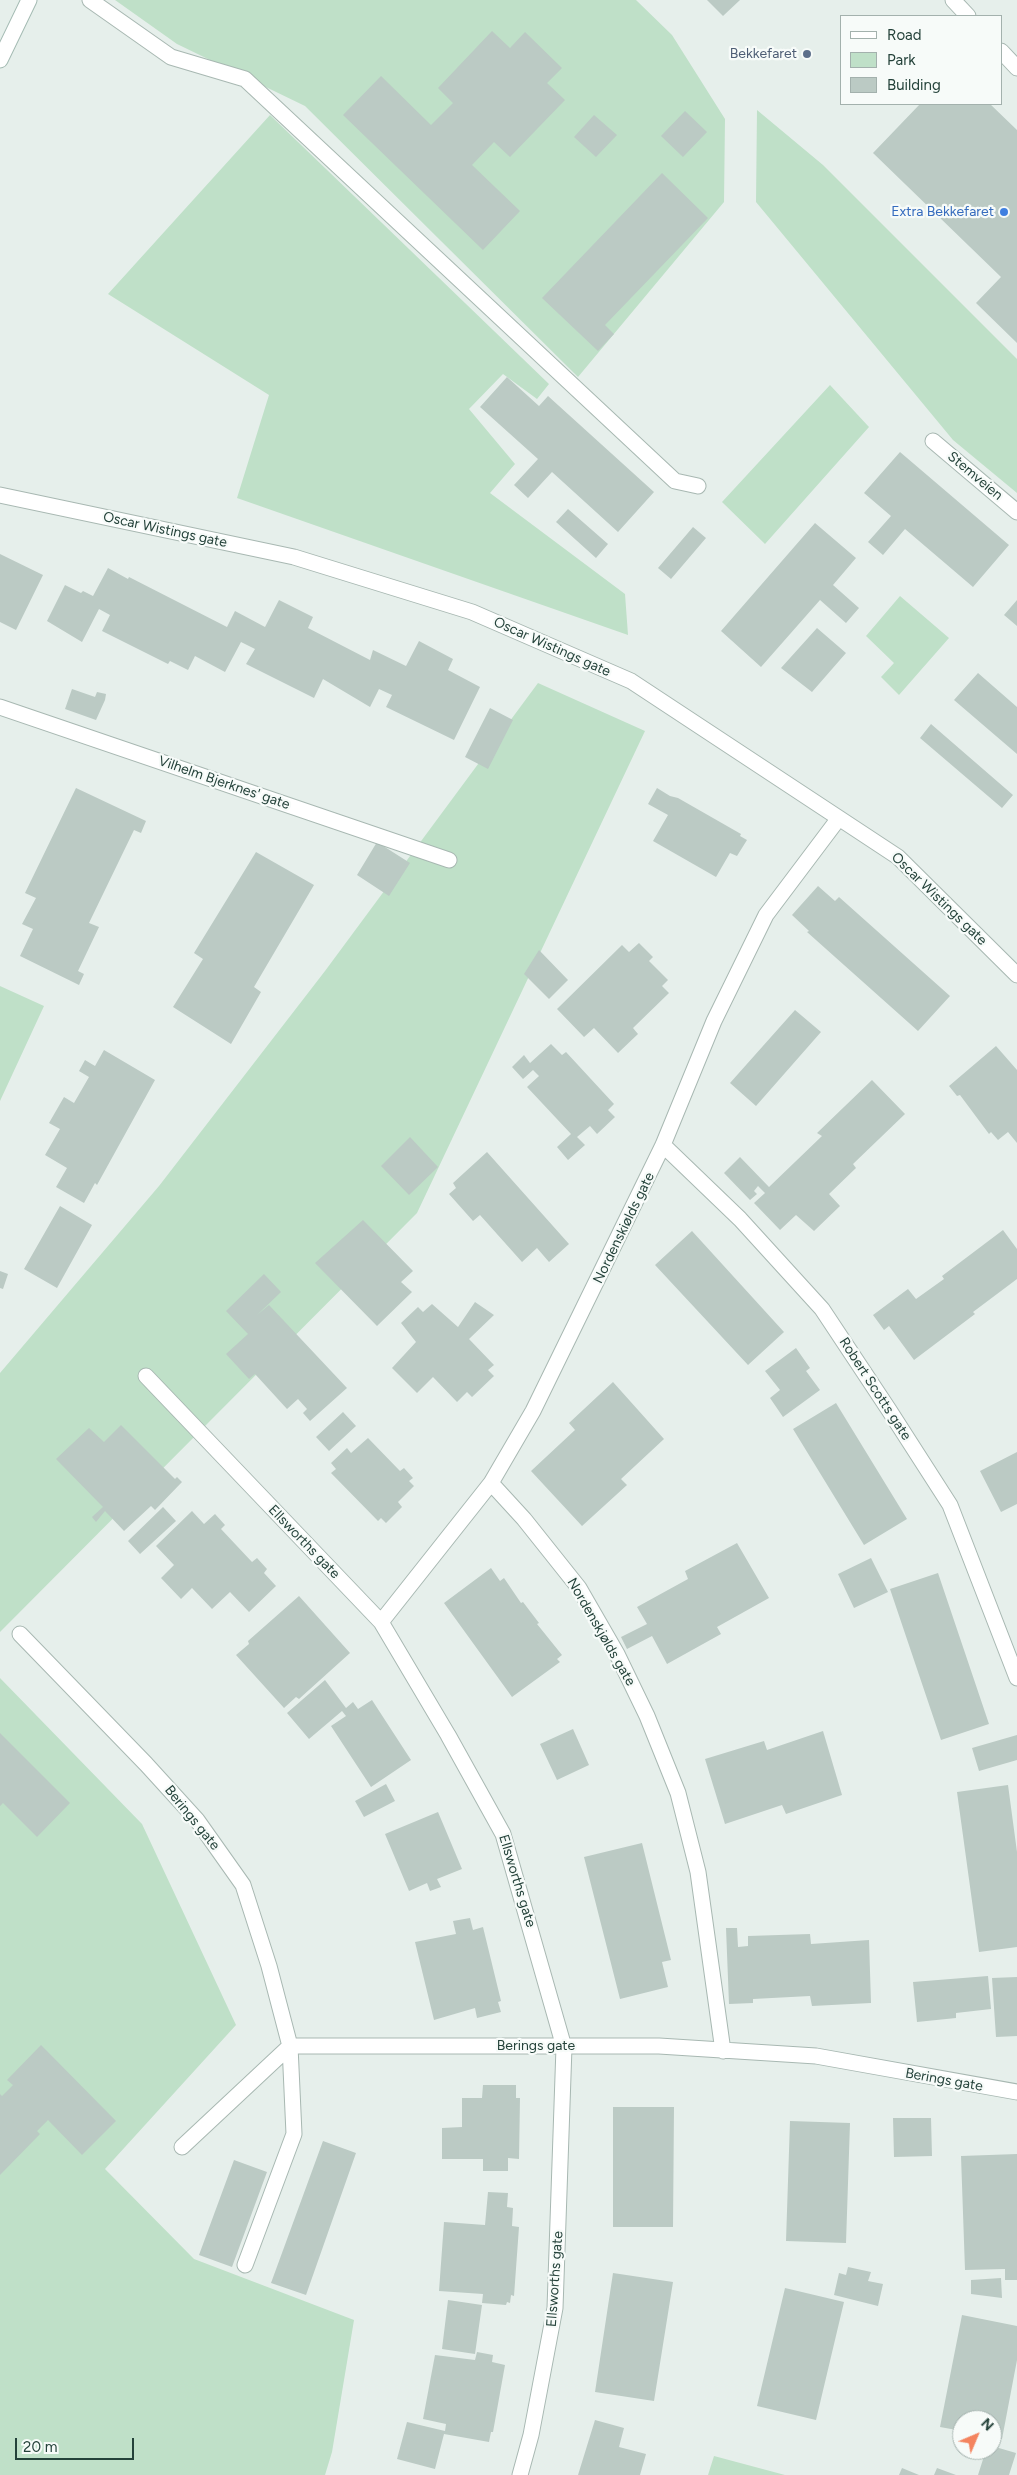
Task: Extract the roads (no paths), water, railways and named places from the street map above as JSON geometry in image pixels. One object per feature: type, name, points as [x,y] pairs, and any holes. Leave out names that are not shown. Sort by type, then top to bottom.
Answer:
[{"type":"street","points":[[0,60],[29,0]]},
{"type":"street","points":[[90,0],[171,57],[245,79],[675,481],[698,486]]},
{"type":"street","points":[[953,0],[967,15]]},
{"type":"street","points":[[1002,52],[1017,68]]},
{"type":"street","name":"Stemveien","points":[[933,441],[1017,512]]},
{"type":"street","name":"Oscar Wistings gate","points":[[0,495],[294,557],[472,612],[631,681],[898,857],[1017,975]]},
{"type":"street","name":"Vilhelm Bjerknes' gate","points":[[0,707],[449,860]]},
{"type":"street","name":"Nordenskiølds gate","points":[[380,1622],[491,1483],[533,1411],[572,1336],[663,1145],[714,1021],[766,915],[839,818]]},
{"type":"street","name":"Robert Scotts gate","points":[[663,1145],[740,1219],[822,1309],[884,1402],[950,1505],[1017,1678]]},
{"type":"street","name":"Ellsworths gate","points":[[146,1376],[380,1622],[448,1735],[503,1834],[564,2047],[556,2308],[531,2435],[520,2475]]},
{"type":"street","name":"Nordenskjølds gate","points":[[491,1483],[524,1519],[578,1588],[617,1654],[647,1716],[678,1793],[698,1872],[722,2051]]},
{"type":"street","name":"Berings gate","points":[[20,1634],[146,1764],[197,1820],[244,1885],[269,1966],[290,2046],[294,2134],[246,2264]]},
{"type":"street","points":[[182,2147],[290,2046]]},
{"type":"street","name":"Berings gate","points":[[290,2046],[660,2046],[816,2056],[1017,2092]]},
{"type":"place","name":"Bekkefaret","points":[[807,54]]},
{"type":"place","name":"Extra Bekkefaret","points":[[1004,212]]}]
